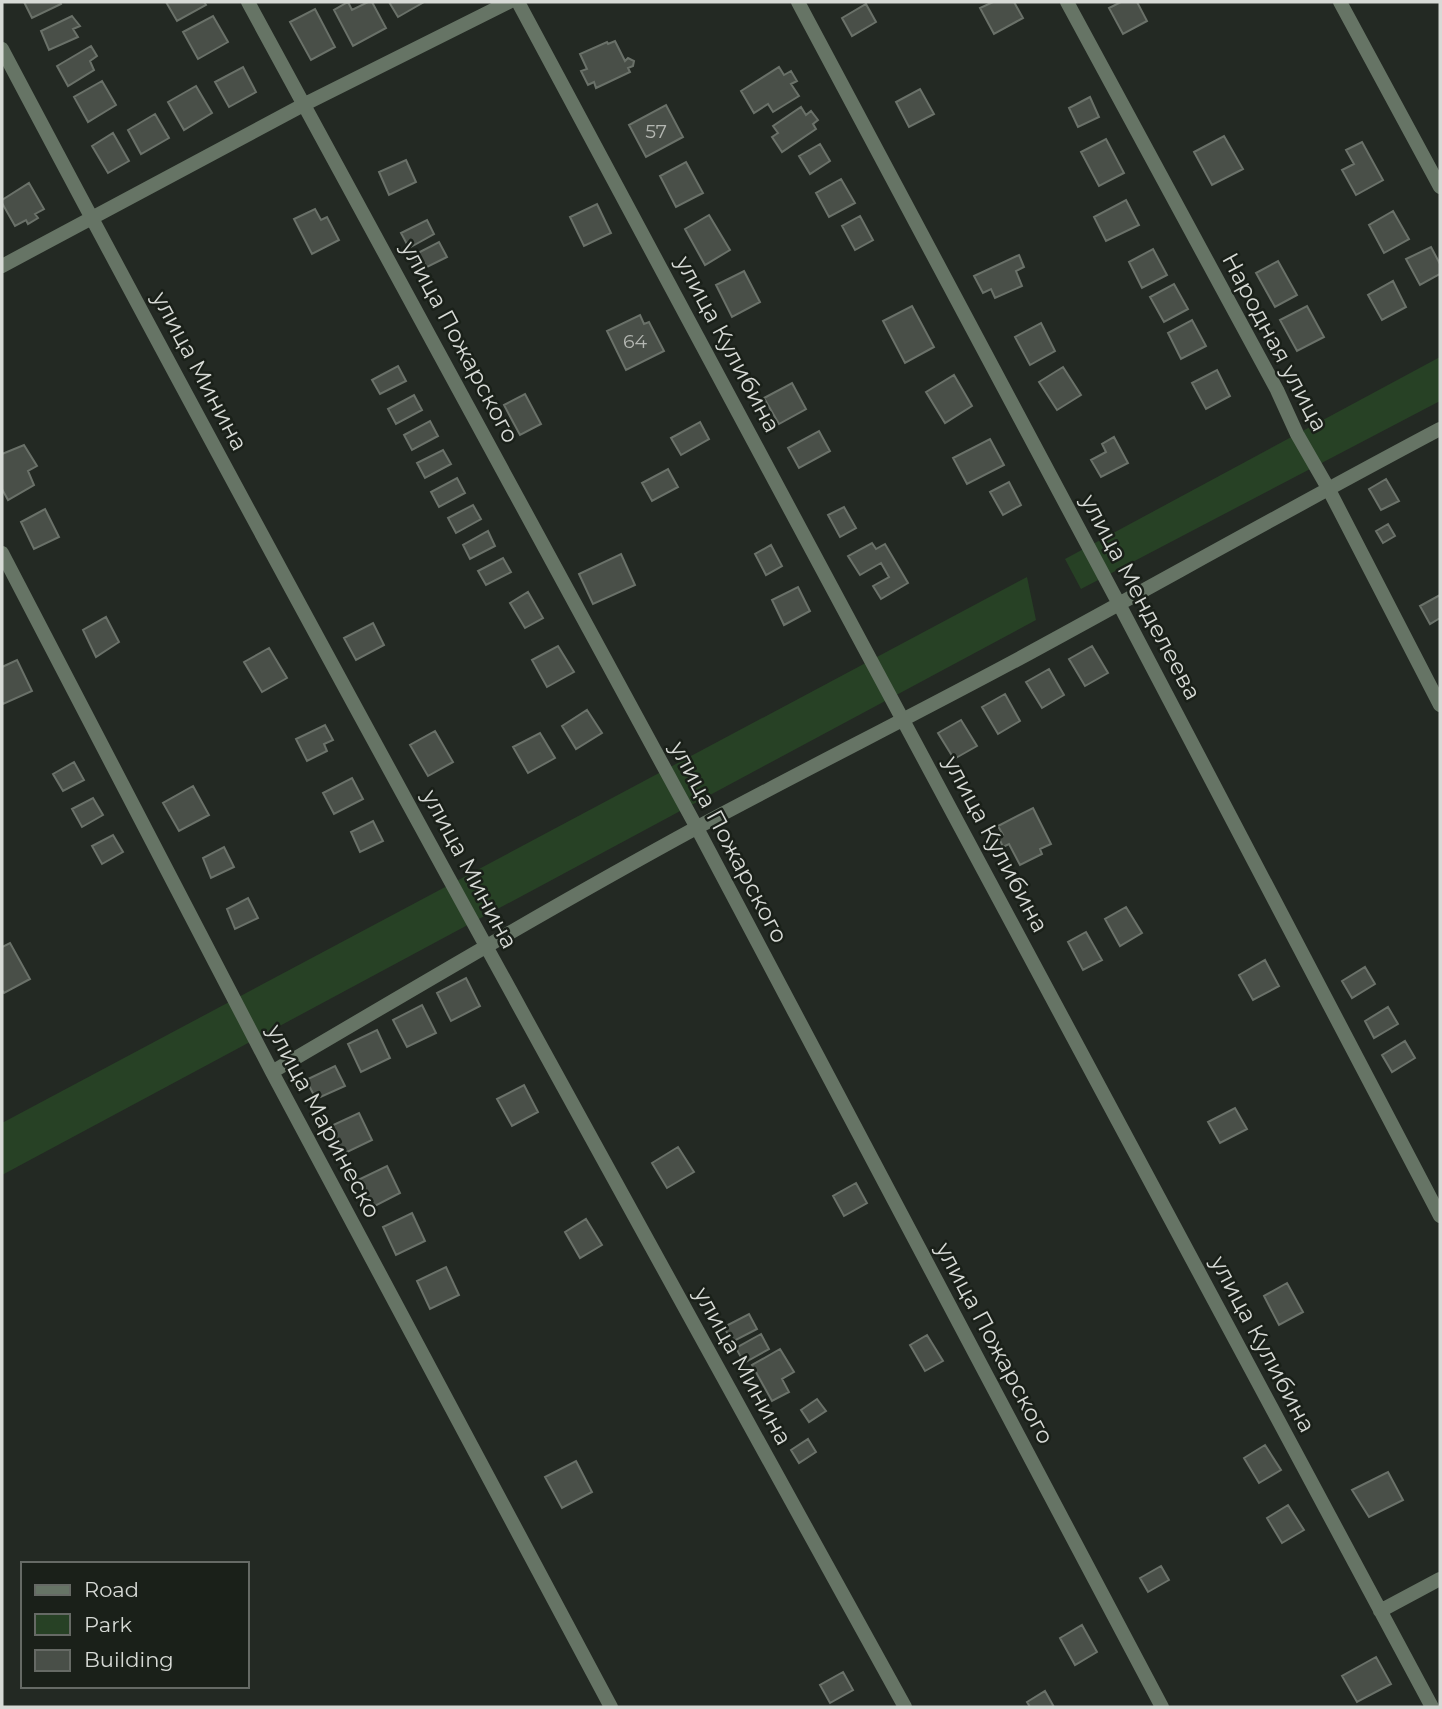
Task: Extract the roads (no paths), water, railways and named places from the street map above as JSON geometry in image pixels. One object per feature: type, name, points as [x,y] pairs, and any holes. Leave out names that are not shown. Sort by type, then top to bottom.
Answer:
[{"type":"street","name":"улица Пожарского","points":[[248,2],[696,828],[1162,1707]]},
{"type":"street","points":[[2,266],[305,104],[509,2]]},
{"type":"street","name":"улица Кулибина","points":[[518,2],[1432,1707]]},
{"type":"street","name":"улица Менделеева","points":[[798,2],[1119,604],[1440,1216]]},
{"type":"street","name":"Народная улица","points":[[1067,2],[1277,390],[1297,434],[1328,488],[1440,705]]},
{"type":"street","points":[[1340,2],[1440,187]]},
{"type":"street","name":"улица Минина","points":[[2,49],[485,946],[905,1707]]},
{"type":"street","points":[[272,1072],[485,946],[696,828],[904,720],[1440,429]]},
{"type":"street","name":"улица Маринеско","points":[[2,553],[272,1072],[611,1707]]},
{"type":"street","points":[[1380,1611],[1440,1579]]}]
